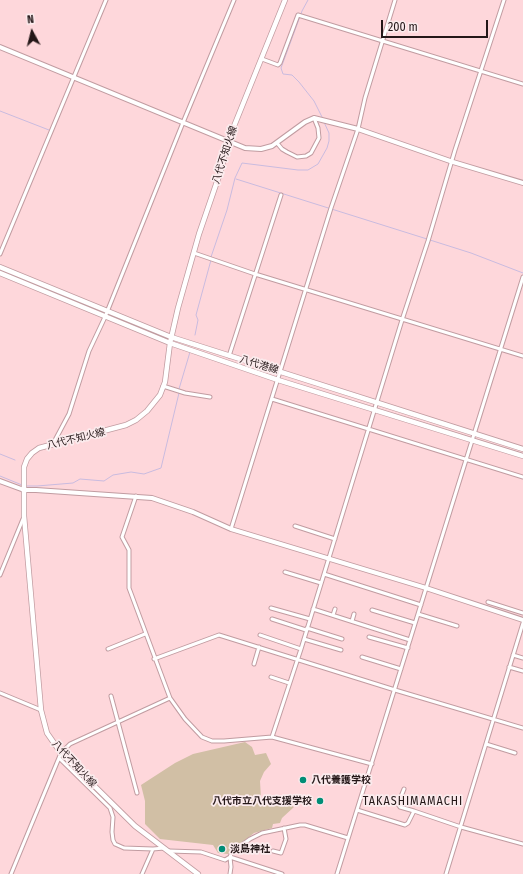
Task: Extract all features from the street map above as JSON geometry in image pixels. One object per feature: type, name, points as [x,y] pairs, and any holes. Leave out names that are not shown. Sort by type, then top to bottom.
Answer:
[{"type":"main road","name":"八代不知火線","points":[[198,874],[135,826],[61,753],[46,732],[41,710],[24,516],[24,467],[32,453],[39,448],[126,425],[136,420],[147,411],[160,395],[178,308],[221,170],[228,141],[285,0]]},
{"type":"main road","name":"八代港線","points":[[0,267],[171,337],[523,449]]},
{"type":"main road","name":"八代港線","points":[[0,274],[170,343],[278,380],[523,456]]},
{"type":"street","points":[[0,254],[106,0]]},
{"type":"street","points":[[54,444],[69,414],[89,351],[108,310],[183,122],[234,0]]},
{"type":"street","points":[[231,529],[330,208],[358,128],[365,98],[395,0]]},
{"type":"street","points":[[272,737],[304,639],[402,320],[453,162],[480,71],[504,0]]},
{"type":"street","points":[[262,59],[278,65],[280,63],[298,15],[523,84]]},
{"type":"street","points":[[0,47],[245,148],[253,150],[266,148],[277,143],[304,122],[318,119],[358,128],[453,162],[523,183]]},
{"type":"street","points":[[277,143],[282,149],[297,157],[306,156],[311,153],[319,138],[318,119]]},
{"type":"street","points":[[229,356],[281,195]]},
{"type":"street","points":[[194,253],[255,274],[523,356]]},
{"type":"street","points":[[337,874],[523,277]]},
{"type":"street","points":[[163,386],[185,393],[210,397]]},
{"type":"street","points":[[272,398],[523,477]]},
{"type":"street","points":[[0,481],[36,490],[152,498],[193,512],[231,529],[426,588],[523,620]]},
{"type":"street","points":[[136,496],[122,537],[129,550],[129,588],[154,660],[170,698],[185,719],[196,731],[208,740],[224,741],[272,737],[372,764]]},
{"type":"street","points":[[0,575],[24,516]]},
{"type":"street","points":[[295,526],[335,539]]},
{"type":"street","points":[[285,572],[321,583]]},
{"type":"street","points":[[324,574],[421,605]]},
{"type":"street","points":[[488,602],[523,613]]},
{"type":"street","points":[[271,608],[310,619]]},
{"type":"street","points":[[313,609],[410,640]]},
{"type":"street","points":[[333,615],[335,609]]},
{"type":"street","points":[[372,610],[416,623]]},
{"type":"street","points":[[352,621],[354,614]]},
{"type":"street","points":[[418,614],[457,626]]},
{"type":"street","points":[[272,619],[342,639]]},
{"type":"street","points":[[446,874],[523,623]]},
{"type":"street","points":[[108,649],[145,634]]},
{"type":"street","points":[[154,660],[218,635],[523,728]]},
{"type":"street","points":[[260,636],[300,649]]},
{"type":"street","points":[[369,637],[408,648]]},
{"type":"street","points":[[304,639],[341,650]]},
{"type":"street","points":[[254,664],[259,647]]},
{"type":"street","points":[[513,655],[523,658]]},
{"type":"street","points":[[362,657],[401,669]]},
{"type":"street","points":[[509,667],[523,671]]},
{"type":"street","points":[[271,677],[289,683]]},
{"type":"street","points":[[0,693],[41,710]]},
{"type":"street","points":[[111,696],[137,793]]},
{"type":"street","points":[[11,874],[61,753],[70,744],[170,698]]},
{"type":"street","points":[[486,744],[515,753]]},
{"type":"street","points":[[59,758],[110,808],[113,817],[112,832],[115,844],[124,848],[201,852],[225,860],[230,857],[282,874]]},
{"type":"street","points":[[398,804],[404,789]]},
{"type":"street","points":[[393,803],[398,804],[400,807],[461,827],[523,844]]},
{"type":"street","points":[[357,810],[405,825],[408,823],[414,811]]},
{"type":"street","points":[[230,874],[230,857],[232,852],[250,839],[262,833],[305,825],[348,838]]},
{"type":"street","points":[[273,851],[281,853],[286,839],[284,828]]},
{"type":"street","points":[[142,874],[153,849]]},
{"type":"shaded area","points":[[245,742],[252,747],[255,755],[266,753],[271,764],[264,772],[260,781],[261,799],[275,796],[294,807],[282,818],[280,823],[273,824],[272,828],[254,833],[228,854],[218,853],[213,845],[160,839],[145,824],[145,801],[141,785],[175,763],[193,754]]},
{"type":"waterway","points":[[308,0],[302,11],[281,68],[283,74],[292,75],[299,82],[314,101],[323,119]]},
{"type":"waterway","points":[[0,111],[49,130]]},
{"type":"waterway","points":[[211,257],[227,210],[235,178],[242,163],[308,170],[318,164],[327,148],[329,133],[324,122]]},
{"type":"waterway","points":[[236,179],[427,239]]},
{"type":"waterway","points":[[430,240],[471,253],[523,273]]},
{"type":"waterway","points":[[195,335],[198,320],[196,315],[211,260]]},
{"type":"waterway","points":[[179,389],[190,352]]},
{"type":"waterway","points":[[27,486],[73,483],[80,479],[104,481],[113,475],[131,472],[144,474],[161,468],[179,393]]},
{"type":"waterway","points":[[0,454],[15,460]]},
{"type":"waterway","points":[[0,476],[22,485]]},
{"type":"place","name":"八代養護学校","points":[[303,780]]},
{"type":"place","name":"八代市立八代支援学校","points":[[320,801]]},
{"type":"place","name":"淡島神社","points":[[222,849]]},
{"type":"district","name":"TAKASHIMAMACHI","points":[[413,802]]}]
